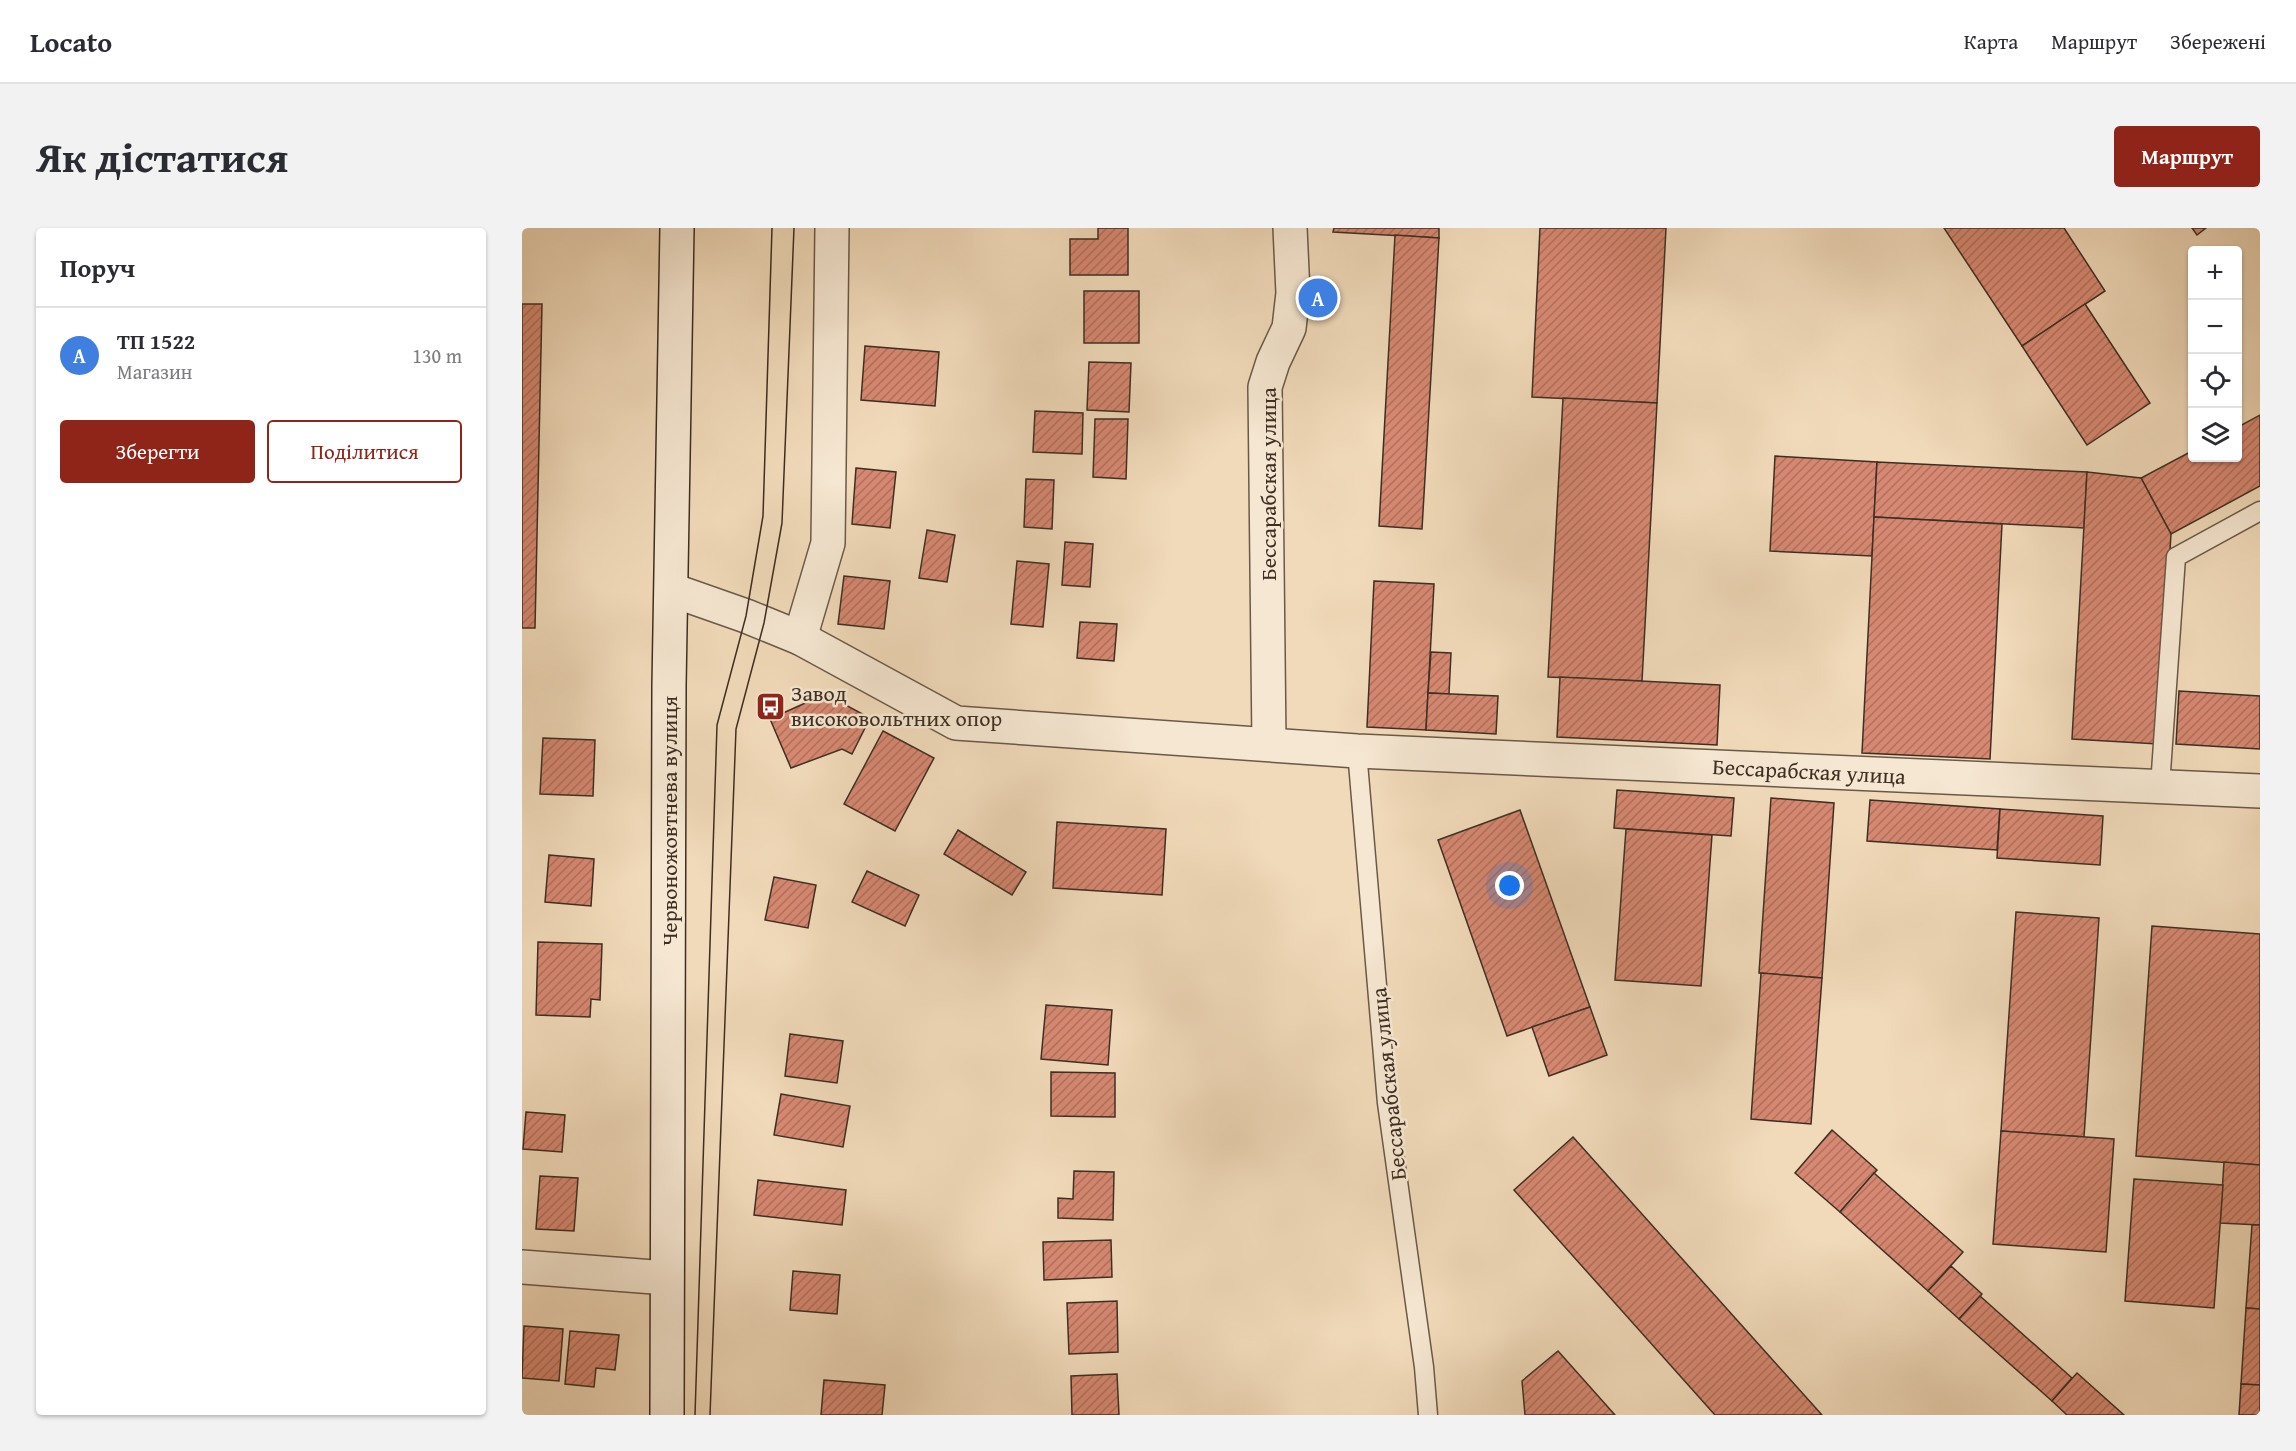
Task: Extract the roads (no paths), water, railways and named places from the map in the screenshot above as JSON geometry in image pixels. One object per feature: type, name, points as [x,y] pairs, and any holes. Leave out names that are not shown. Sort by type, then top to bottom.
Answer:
[{"type":"street","name":"Червоножовтнева вулиця","points":[[667,1415],[669,686],[677,228]]},
{"type":"street","points":[[800,638],[828,543],[832,228]]},
{"type":"street","name":"Бессарабская улица","points":[[1269,744],[1265,387],[1273,362],[1289,328],[1293,293],[1290,228]]},
{"type":"street","name":"Бессарабская улица","points":[[672,590],[800,638],[956,723],[1357,751],[2260,791]]},
{"type":"street","points":[[522,1267],[668,1278]]},
{"type":"lane","points":[[2160,786],[2176,557],[2260,511]]},
{"type":"lane","name":"Бессарабская улица","points":[[1357,751],[1387,1103],[1424,1367],[1428,1415]]},
{"type":"tram line","points":[[695,1415],[717,725],[746,616],[763,516],[772,228]]},
{"type":"tram line","points":[[710,1415],[736,729],[764,623],[782,523],[794,228]]},
{"type":"place","name":"ТП 1522","points":[[1318,298]]},
{"type":"place","name":"Завод високовольтних опор","points":[[770,706]]}]
